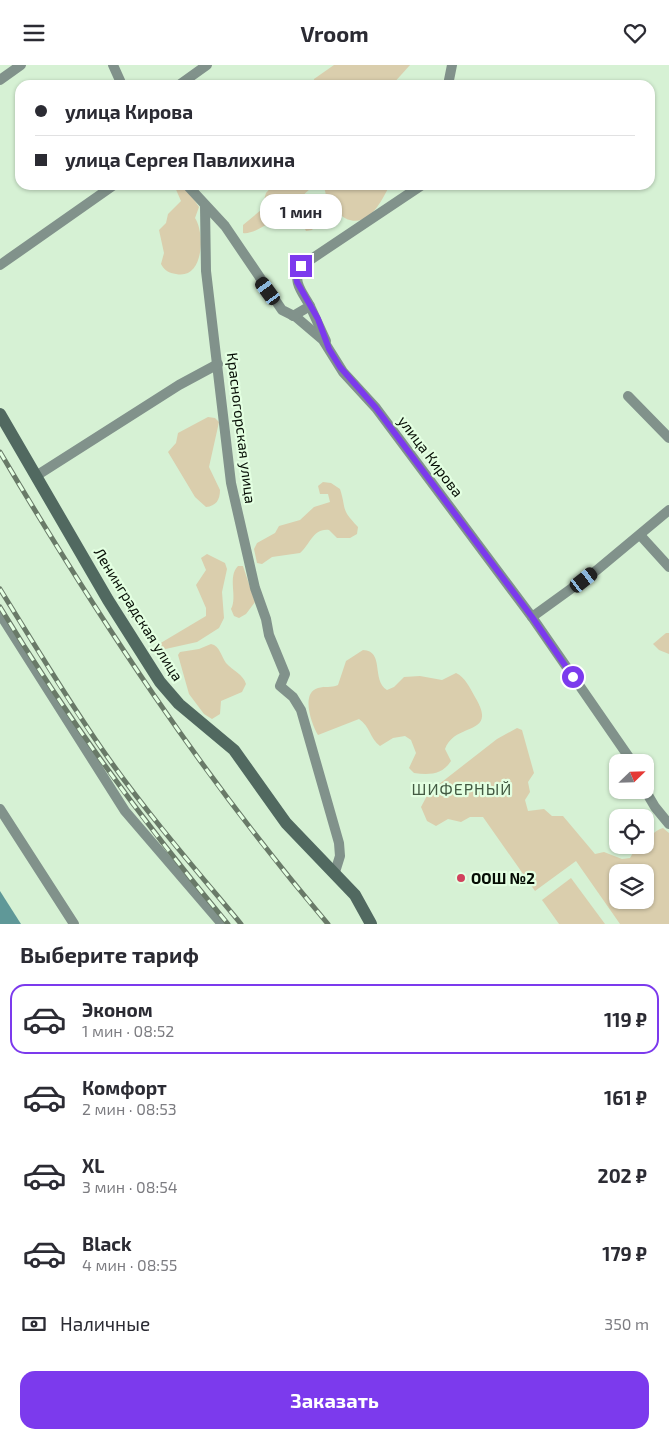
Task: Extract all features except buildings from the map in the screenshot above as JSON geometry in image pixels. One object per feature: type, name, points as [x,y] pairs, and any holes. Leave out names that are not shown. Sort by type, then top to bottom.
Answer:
[{"type":"main road","name":"Ленинградская улица","points":[[0,414],[108,600],[160,682],[179,703],[234,750],[286,823],[355,895],[371,924]]},
{"type":"street","points":[[0,80],[21,65]]},
{"type":"street","points":[[113,65],[120,80]]},
{"type":"street","points":[[186,80],[207,65]]},
{"type":"street","points":[[449,80],[452,65]]},
{"type":"street","points":[[0,265],[107,190]]},
{"type":"street","name":"улица Кирова","points":[[192,190],[225,226],[282,310],[319,336],[343,372],[376,408],[532,617],[628,754]]},
{"type":"street","points":[[329,349],[319,323],[297,282],[296,276],[301,266],[415,190]]},
{"type":"street","name":"Красногорская улица","points":[[206,206],[206,271],[227,455],[246,554],[269,635],[285,674],[280,686],[298,703],[304,717],[339,843],[340,856],[335,872]]},
{"type":"street","points":[[293,316],[310,307]]},
{"type":"street","points":[[36,476],[179,385],[218,364]]},
{"type":"street","points":[[628,396],[669,438]]},
{"type":"street","points":[[532,617],[590,575],[669,510]]},
{"type":"street","points":[[640,535],[669,567]]},
{"type":"street","points":[[0,614],[125,811],[222,924]]},
{"type":"street","points":[[650,799],[654,807],[669,824]]},
{"type":"street","points":[[0,809],[20,843],[74,924]]},
{"type":"shaded area","points":[[334,65],[410,65],[396,80],[314,79]]},
{"type":"shaded area","points":[[176,190],[187,190],[199,207],[195,218],[201,244],[197,263],[192,270],[185,274],[176,274],[169,272],[161,264],[164,253],[159,230],[166,223],[168,214],[181,201]]},
{"type":"shaded area","points":[[269,190],[309,190],[269,223],[259,229],[243,233],[243,225],[261,210]]},
{"type":"shaded area","points":[[325,190],[387,190],[375,210],[364,219],[357,221],[344,218],[336,211],[331,212],[320,220],[312,230],[306,231],[302,223],[303,217],[321,203],[326,195]]},
{"type":"shaded area","points":[[208,417],[215,418],[219,422],[209,467],[220,490],[217,502],[206,507],[195,497],[168,452],[176,443],[178,433]]},
{"type":"shaded area","points":[[323,482],[331,483],[340,489],[346,512],[358,527],[357,534],[350,538],[337,538],[329,530],[324,530],[315,534],[300,553],[272,557],[262,564],[257,563],[254,549],[257,543],[275,533],[279,526],[300,520],[314,507],[330,502],[328,494],[320,494],[318,486]]},
{"type":"shaded area","points":[[207,554],[225,563],[227,569],[222,592],[224,618],[219,628],[197,642],[161,650],[158,649],[159,644],[206,616],[206,608],[196,585],[206,570],[201,558]]},
{"type":"shaded area","points":[[238,566],[243,566],[255,602],[246,614],[239,618],[234,616],[231,609],[234,599],[233,576]]},
{"type":"shaded area","points":[[666,633],[669,633],[669,654],[659,650],[653,644]]},
{"type":"shaded area","points":[[211,644],[218,649],[226,663],[240,675],[246,684],[242,692],[221,701],[220,714],[212,719],[204,714],[189,694],[178,655],[180,652],[199,649]]},
{"type":"shaded area","points":[[363,650],[374,655],[380,680],[387,690],[394,687],[404,677],[420,676],[442,680],[456,673],[467,683],[481,710],[482,718],[479,724],[450,740],[445,749],[451,761],[444,769],[430,774],[414,773],[409,768],[416,753],[411,740],[405,736],[393,738],[380,746],[374,740],[366,725],[359,719],[318,735],[309,710],[310,696],[318,688],[338,685],[346,661]]},
{"type":"shaded area","points":[[517,728],[522,730],[534,773],[528,782],[530,792],[525,800],[528,811],[544,809],[552,816],[563,816],[595,854],[604,852],[622,859],[630,858],[632,854],[654,854],[654,833],[663,828],[669,833],[669,924],[620,924],[610,909],[654,909],[654,864],[609,864],[609,908],[576,861],[535,891],[483,817],[470,817],[461,822],[448,819],[436,826],[427,821],[421,807],[429,792],[497,739]]},
{"type":"shaded area","points":[[571,878],[605,924],[559,924],[542,900]]},
{"type":"water","points":[[0,891],[21,924],[0,924]]},
{"type":"railway","points":[[0,452],[75,575],[154,695],[238,812],[328,924]]},
{"type":"railway","points":[[0,589],[68,698],[126,783],[241,924]]},
{"type":"railway","points":[[0,607],[80,731],[108,770],[166,847],[228,924]]},
{"type":"place","name":"ООШ №2","points":[[461,878]]},
{"type":"district","name":"ШИФЕРНЫЙ","points":[[462,788]]},
{"type":"route","points":[[301,266],[296,276],[297,282],[318,319],[329,349],[340,367],[347,377],[370,400],[532,617],[573,677]]}]
